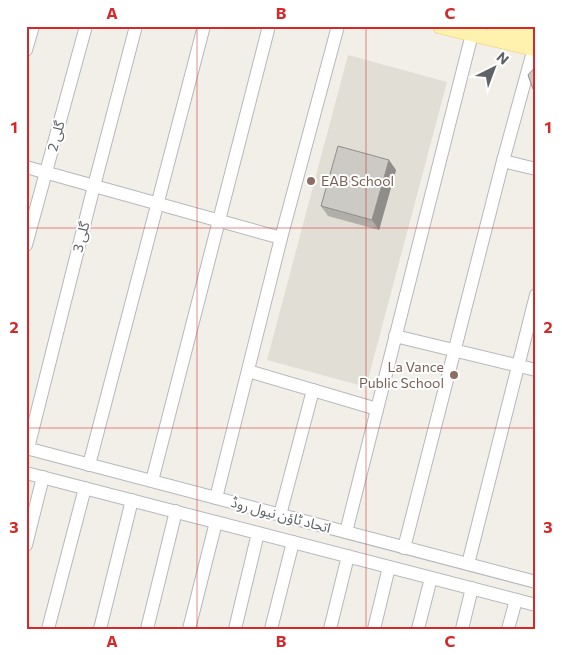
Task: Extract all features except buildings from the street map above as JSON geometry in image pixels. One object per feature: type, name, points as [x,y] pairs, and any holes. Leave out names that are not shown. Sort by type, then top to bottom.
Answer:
[{"type":"main road","points":[[440,26],[472,34],[535,42]]},
{"type":"main road","points":[[494,26],[535,42]]},
{"type":"street","points":[[26,50],[33,26]]},
{"type":"street","name":"گلی 2","points":[[26,245],[86,26]]},
{"type":"street","name":"گلی 3","points":[[27,448],[136,26]]},
{"type":"street","points":[[89,465],[204,26]]},
{"type":"street","points":[[152,482],[269,26]]},
{"type":"street","points":[[216,498],[281,238],[338,26]]},
{"type":"street","points":[[346,532],[472,34]]},
{"type":"street","points":[[404,548],[535,42]]},
{"type":"street","points":[[503,160],[536,169]]},
{"type":"street","points":[[26,167],[281,238]]},
{"type":"street","points":[[468,564],[536,295]]},
{"type":"street","points":[[395,336],[536,370]]},
{"type":"street","points":[[248,371],[377,409]]},
{"type":"street","points":[[280,515],[313,390]]},
{"type":"street","name":"اتحاد ٹاؤن نیول روڈ","points":[[27,448],[404,548],[535,580]]},
{"type":"street","points":[[26,473],[536,605]]},
{"type":"street","points":[[26,545],[43,478]]},
{"type":"street","points":[[48,629],[85,488]]},
{"type":"street","points":[[100,629],[132,500]]},
{"type":"street","points":[[146,629],[176,511]]},
{"type":"street","points":[[190,629],[216,522]]},
{"type":"street","points":[[234,629],[258,533]]},
{"type":"street","points":[[271,629],[293,542]]},
{"type":"street","points":[[330,629],[348,556]]},
{"type":"street","points":[[374,629],[389,567]]},
{"type":"street","points":[[418,629],[431,578]]},
{"type":"street","points":[[462,629],[472,588]]},
{"type":"street","points":[[508,629],[516,600]]},
{"type":"shaded area","points":[[348,55],[447,82],[366,387],[267,360]]},
{"type":"place","name":"EAB School","points":[[311,181]]},
{"type":"place","name":"La Vance Public School","points":[[454,375]]}]
